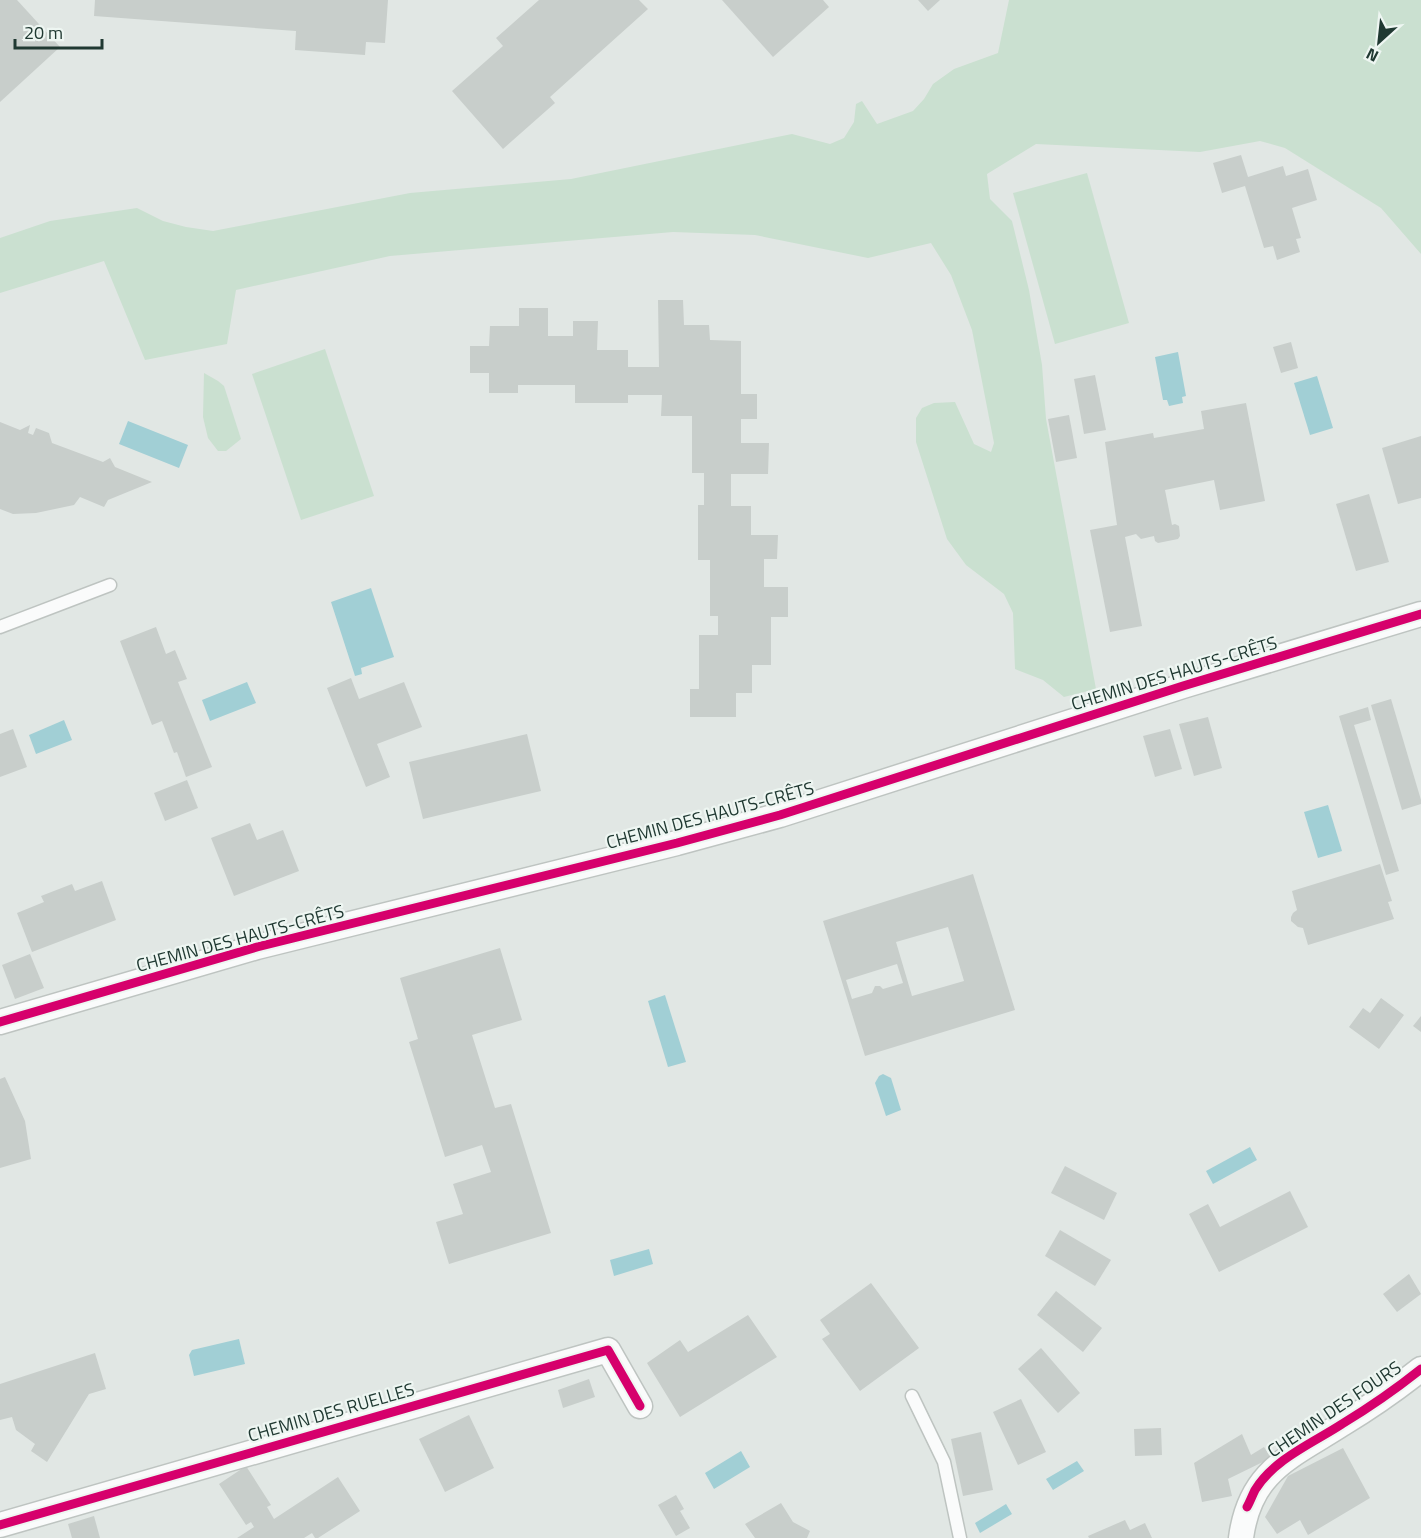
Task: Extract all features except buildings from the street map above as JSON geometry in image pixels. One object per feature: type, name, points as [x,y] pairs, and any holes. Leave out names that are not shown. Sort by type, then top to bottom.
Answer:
[{"type":"street","name":"CHEMIN DES HAUTS-CRÊTS","points":[[0,1022],[257,947],[666,846],[780,815],[1183,686],[1421,614]]},
{"type":"street","name":"CHEMIN DES RUELLES","points":[[0,1525],[608,1350],[640,1406]]},
{"type":"street","name":"CHEMIN DES FOURS","points":[[1241,1538],[1247,1507],[1256,1489],[1269,1474],[1292,1454],[1342,1425],[1398,1388],[1421,1369]]},
{"type":"lane","points":[[0,627],[110,585]]},
{"type":"lane","points":[[912,1396],[944,1462],[960,1538]]},
{"type":"green space","points":[[1009,0],[1421,0],[1421,254],[1381,208],[1285,148],[1260,141],[1200,152],[1036,144],[987,174],[990,199],[1012,221],[1029,290],[1042,365],[1046,419],[1096,689],[1064,697],[1043,680],[1015,669],[1013,613],[1004,594],[966,565],[947,539],[916,442],[916,418],[922,408],[934,403],[955,402],[974,444],[991,452],[994,443],[972,330],[951,275],[931,243],[868,258],[755,235],[673,232],[390,256],[236,290],[227,344],[145,360],[104,261],[0,293],[0,238],[50,221],[137,208],[163,221],[213,231],[410,193],[571,179],[792,134],[830,144],[844,138],[854,122],[856,104],[862,101],[877,124],[913,111],[933,84],[954,69],[998,53]]},
{"type":"green space","points":[[1087,173],[1129,323],[1055,344],[1013,193]]},
{"type":"green space","points":[[325,349],[374,496],[301,520],[252,374]]},
{"type":"green space","points":[[204,373],[224,386],[241,439],[226,451],[218,451],[208,438],[203,417]]},
{"type":"water","points":[[1178,352],[1186,396],[1182,397],[1183,403],[1169,406],[1167,400],[1163,400],[1155,357]]},
{"type":"water","points":[[1317,376],[1333,428],[1310,435],[1294,383]]},
{"type":"water","points":[[128,421],[188,445],[179,468],[119,444]]},
{"type":"water","points":[[371,588],[394,657],[361,668],[362,674],[355,676],[331,602]]},
{"type":"water","points":[[247,682],[256,703],[210,721],[202,700]]},
{"type":"water","points":[[64,720],[72,740],[36,754],[29,735]]},
{"type":"water","points":[[1328,805],[1342,851],[1318,858],[1304,812]]},
{"type":"water","points":[[665,995],[686,1062],[668,1067],[648,1001]]},
{"type":"water","points":[[883,1074],[891,1078],[901,1110],[886,1116],[875,1083]]},
{"type":"water","points":[[1250,1147],[1257,1160],[1213,1184],[1206,1171]]},
{"type":"water","points":[[649,1249],[653,1264],[614,1276],[610,1260]]},
{"type":"water","points":[[239,1339],[245,1364],[194,1376],[189,1355],[192,1350]]},
{"type":"water","points":[[741,1451],[750,1467],[714,1489],[705,1473]]},
{"type":"water","points":[[1077,1461],[1084,1471],[1053,1490],[1046,1479]]},
{"type":"water","points":[[1006,1504],[1012,1514],[980,1533],[975,1523]]},
{"type":"cycle path","points":[[0,1022],[257,947],[677,843],[780,815],[1183,686],[1421,614]]},
{"type":"cycle path","points":[[0,1525],[608,1350],[640,1406]]},
{"type":"cycle path","points":[[1247,1507],[1263,1479],[1283,1461],[1373,1404],[1421,1369]]}]
